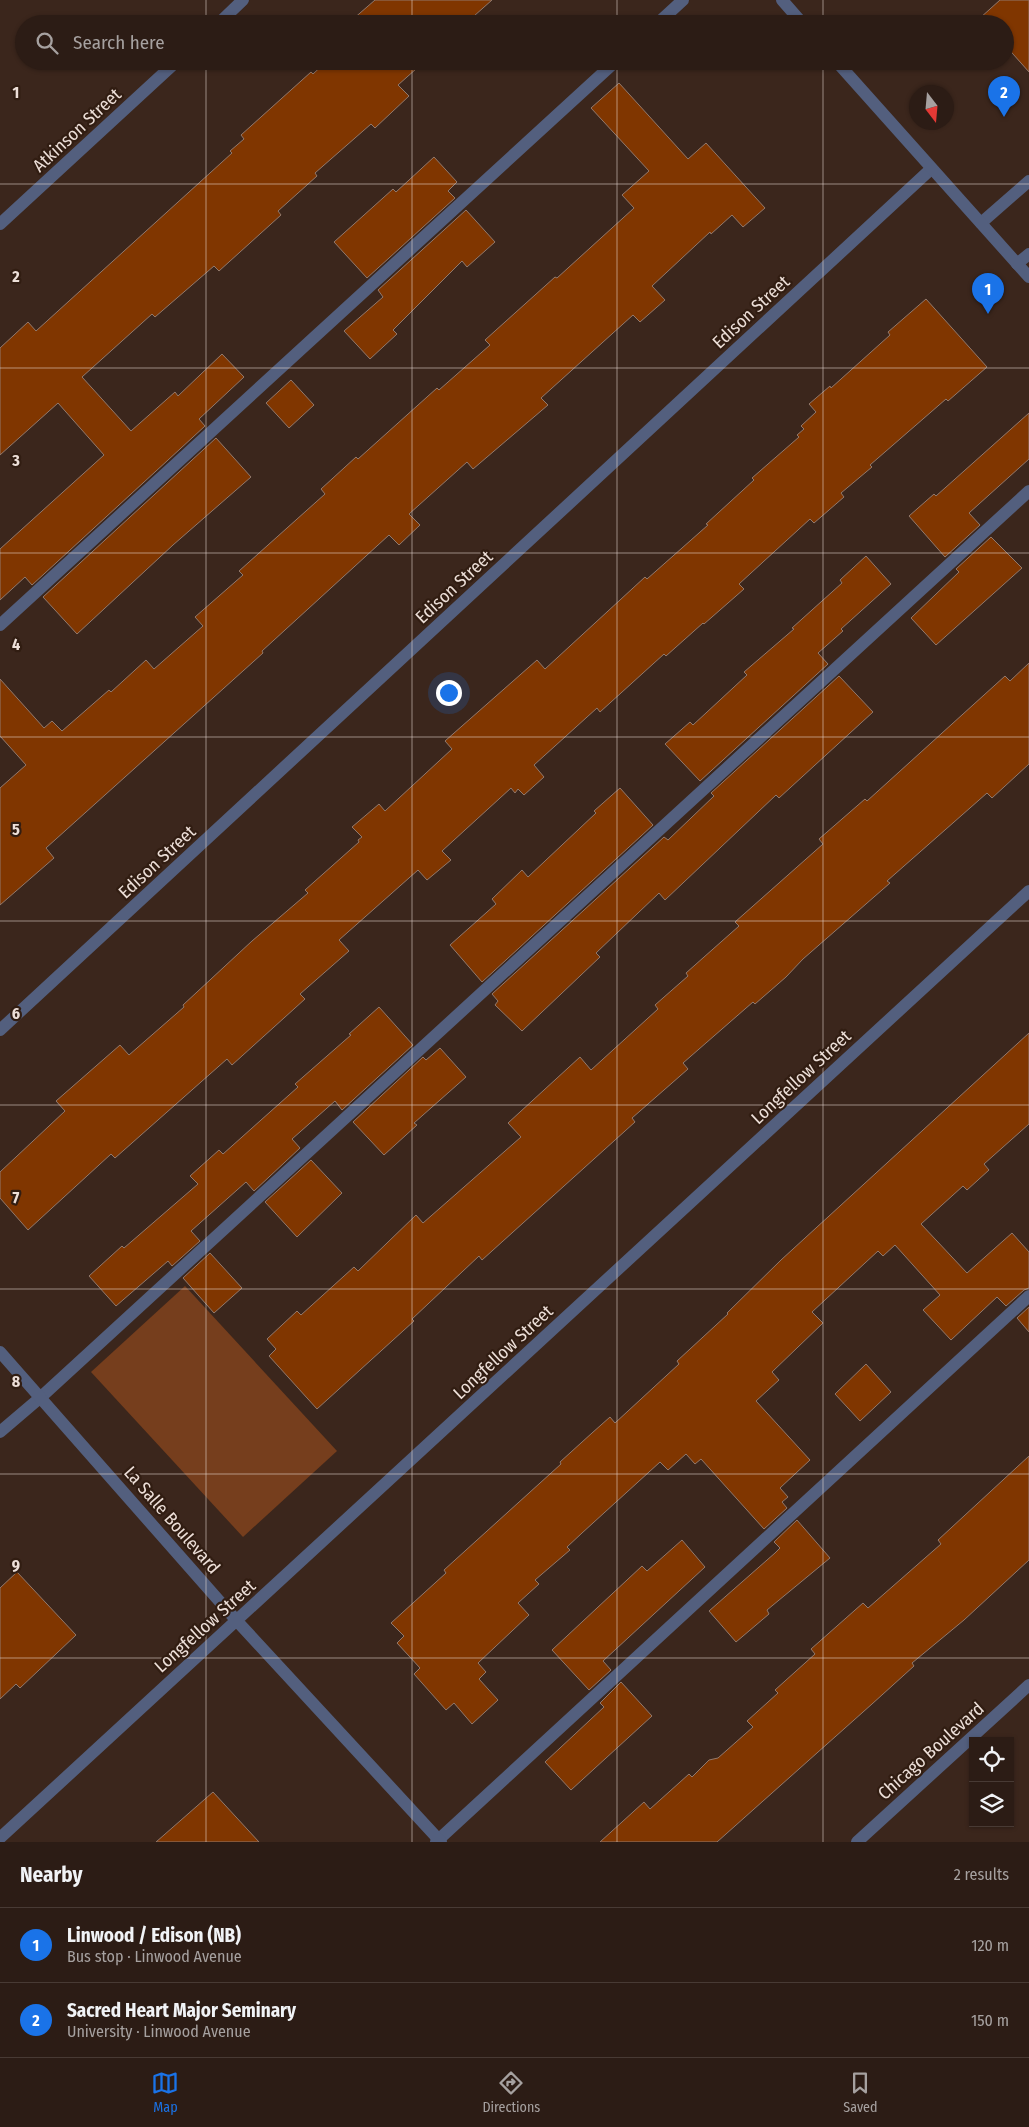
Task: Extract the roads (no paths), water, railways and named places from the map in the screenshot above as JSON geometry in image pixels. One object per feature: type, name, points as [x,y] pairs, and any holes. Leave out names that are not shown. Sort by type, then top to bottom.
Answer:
[{"type":"street","points":[[228,15],[244,0]]},
{"type":"street","points":[[667,15],[683,0]]},
{"type":"street","points":[[782,0],[795,15]]},
{"type":"street","name":"Atkinson Street","points":[[0,224],[167,70]]},
{"type":"street","points":[[0,625],[606,70]]},
{"type":"street","points":[[844,70],[1029,277]]},
{"type":"street","name":"Edison Street","points":[[0,1030],[931,169]]},
{"type":"street","points":[[982,223],[1029,181]]},
{"type":"street","points":[[1017,264],[1029,254]]},
{"type":"street","points":[[0,1432],[41,1397],[1029,491]]},
{"type":"street","name":"Longfellow Street","points":[[0,1838],[1029,891]]},
{"type":"street","points":[[439,1841],[1029,1296]]},
{"type":"street","name":"La Salle Boulevard","points":[[0,1352],[236,1620],[439,1841]]},
{"type":"street","name":"Chicago Boulevard","points":[[857,1842],[1029,1685]]},
{"type":"place","name":"Sacred Heart Major Seminary","points":[[1004,117]]},
{"type":"place","name":"Linwood / Edison (NB)","points":[[988,314]]}]
